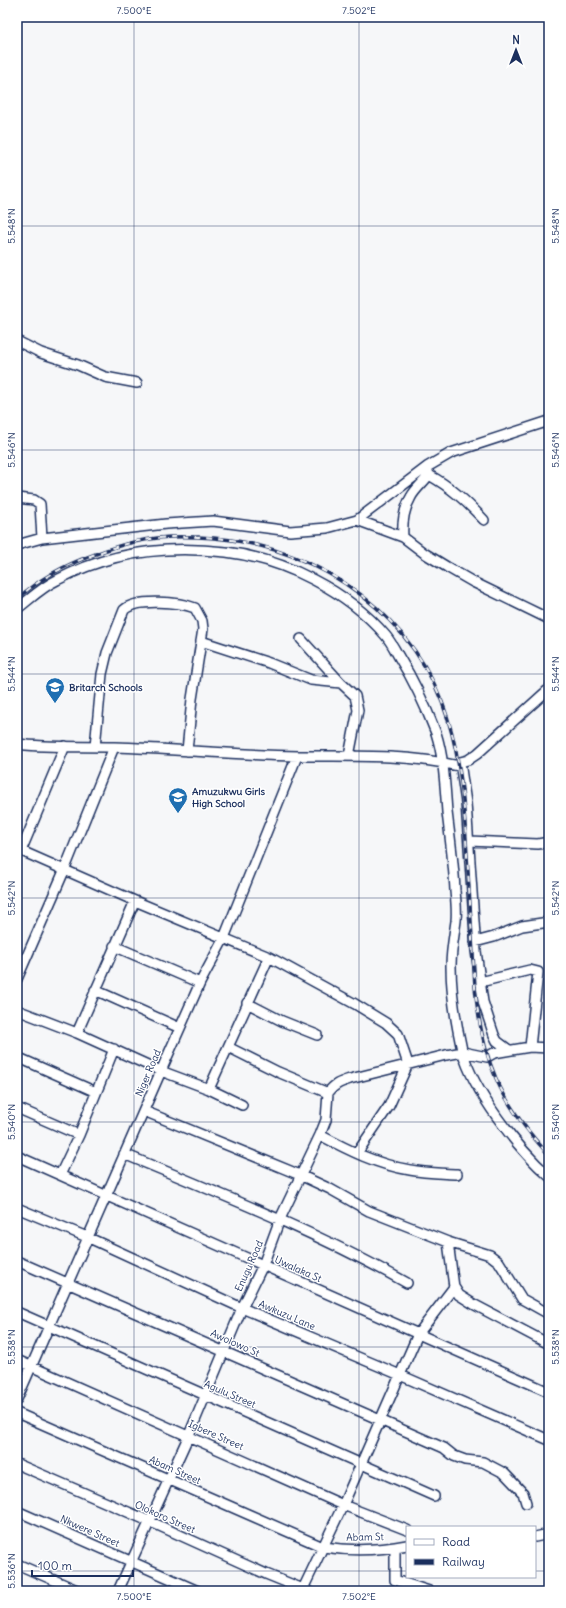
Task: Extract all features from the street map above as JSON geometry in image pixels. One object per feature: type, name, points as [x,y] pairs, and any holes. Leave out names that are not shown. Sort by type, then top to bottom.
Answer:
[{"type":"street","points":[[17,341],[41,353],[78,365],[105,377],[137,383]]},
{"type":"street","points":[[17,545],[42,538],[166,524],[213,521],[290,531],[327,528],[357,520],[428,471],[451,453],[549,421]]},
{"type":"street","points":[[428,471],[460,495],[484,520]]},
{"type":"street","points":[[403,537],[402,524],[411,497],[428,471]]},
{"type":"street","points":[[17,498],[34,500],[40,504],[42,538]]},
{"type":"street","points":[[357,520],[403,537],[424,553],[454,571],[549,619]]},
{"type":"street","points":[[17,610],[55,580],[84,567],[128,554],[164,550],[206,550],[235,553],[264,560],[311,578],[356,607],[387,637],[414,681],[436,735],[442,762],[455,888],[456,918],[451,966],[453,990],[463,1052],[473,1077],[509,1133],[538,1166],[549,1176]]},
{"type":"street","points":[[95,747],[102,674],[106,653],[124,610],[127,607],[137,603],[161,603],[178,604],[195,608],[202,621],[203,629],[192,699],[187,750]]},
{"type":"street","points":[[301,639],[355,696],[358,702],[358,710],[348,756]]},
{"type":"street","points":[[201,641],[269,663],[311,680],[341,682]]},
{"type":"street","points":[[17,744],[187,750],[296,756],[387,757],[442,762],[459,766],[460,762],[468,760],[477,754],[549,689]]},
{"type":"street","points":[[65,746],[19,850],[64,871],[269,957],[386,1023],[398,1034],[408,1064],[389,1106],[357,1153]]},
{"type":"street","points":[[17,979],[64,871],[114,747]]},
{"type":"street","name":"Niger Road","points":[[17,1399],[50,1326],[87,1237],[144,1111],[160,1071],[200,983],[224,938],[296,756]]},
{"type":"street","points":[[460,762],[469,841],[475,942],[483,1002],[497,1041],[509,1050]]},
{"type":"street","points":[[469,841],[538,844],[549,842]]},
{"type":"street","points":[[77,1033],[135,901]]},
{"type":"street","points":[[475,942],[494,937],[522,926],[549,922]]},
{"type":"street","points":[[114,946],[200,983]]},
{"type":"street","points":[[209,1089],[269,957]]},
{"type":"street","points":[[480,982],[530,970],[538,972],[530,1047]]},
{"type":"street","points":[[95,990],[180,1028]]},
{"type":"street","points":[[247,1003],[282,1021],[317,1035]]},
{"type":"street","points":[[17,1010],[77,1033],[160,1071],[209,1089],[242,1106]]},
{"type":"street","points":[[228,1047],[278,1072],[328,1093],[338,1083],[350,1079],[463,1052],[487,1057],[494,1053],[509,1050],[530,1047],[549,1048]]},
{"type":"street","points":[[60,1175],[79,1135],[114,1049]]},
{"type":"street","points":[[17,1057],[96,1092]]},
{"type":"street","name":"Enugu Road","points":[[118,1591],[151,1522],[189,1435],[204,1395],[242,1308],[263,1265],[280,1219],[320,1136],[326,1120],[328,1093]]},
{"type":"street","points":[[17,1108],[79,1135]]},
{"type":"street","points":[[144,1111],[300,1175],[330,1189],[369,1211],[448,1242],[490,1255],[498,1262],[522,1299],[549,1314]]},
{"type":"street","points":[[320,1136],[380,1162],[409,1170],[457,1174]]},
{"type":"street","points":[[124,1154],[280,1219],[385,1270],[407,1283]]},
{"type":"street","name":"Uwalaka St","points":[[17,1156],[549,1392]]},
{"type":"street","name":"Awkuzu Lane","points":[[17,1208],[87,1237],[242,1308],[549,1440]]},
{"type":"street","points":[[448,1242],[454,1287],[459,1295],[549,1344]]},
{"type":"street","name":"Awolowo St","points":[[17,1261],[380,1419],[444,1448],[454,1456],[465,1460],[483,1462],[504,1473],[523,1493],[526,1503]]},
{"type":"street","points":[[305,1590],[418,1334],[454,1287]]},
{"type":"street","name":"Agulu Street","points":[[17,1312],[434,1496]]},
{"type":"street","name":"Igbere Street","points":[[17,1360],[189,1435],[343,1505],[406,1530]]},
{"type":"street","name":"Abam Street","points":[[17,1413],[323,1547]]},
{"type":"street","name":"Olokoro Street","points":[[17,1464],[305,1590]]},
{"type":"street","name":"Nkwere Street","points":[[17,1511],[198,1591]]},
{"type":"street","points":[[536,1536],[549,1534]]},
{"type":"street","name":"Abam St","points":[[323,1547],[333,1549],[395,1547],[406,1545]]},
{"type":"street","points":[[395,1547],[395,1580],[429,1591]]},
{"type":"street","points":[[17,1564],[79,1591]]},
{"type":"railway","points":[[17,599],[34,585],[53,573],[72,563],[108,549],[150,539],[198,537],[237,541],[275,550],[311,564],[345,584],[376,607],[403,635],[425,667],[442,702],[454,740],[464,816],[475,987],[482,1036],[488,1058],[505,1097],[517,1116],[549,1155]]},
{"type":"place","name":"Britarch Schools","points":[[55,704]]},
{"type":"place","name":"Amuzukwu Girls High School","points":[[178,814]]}]
